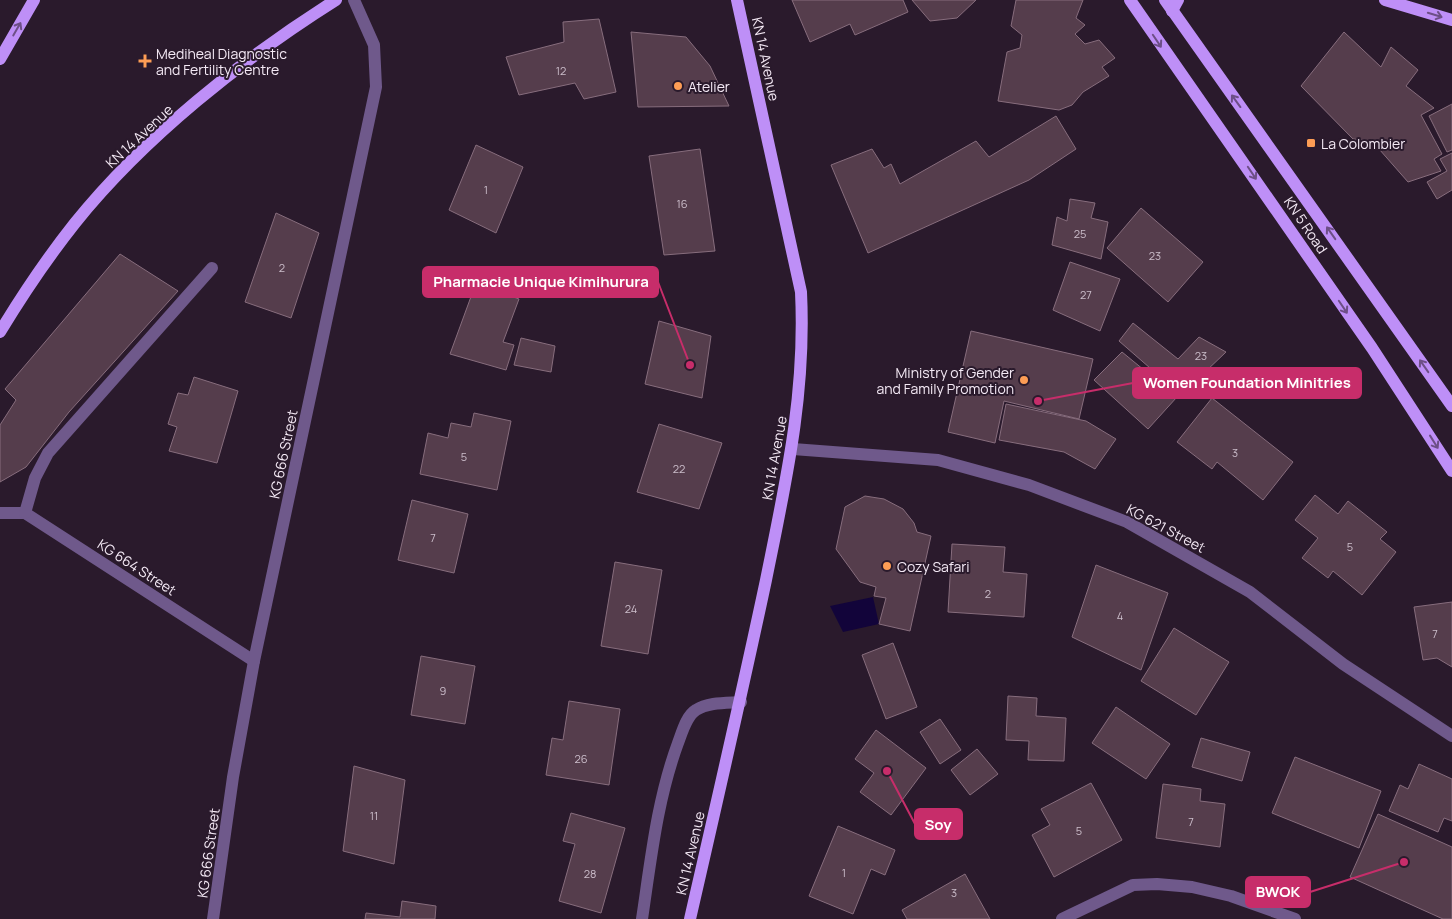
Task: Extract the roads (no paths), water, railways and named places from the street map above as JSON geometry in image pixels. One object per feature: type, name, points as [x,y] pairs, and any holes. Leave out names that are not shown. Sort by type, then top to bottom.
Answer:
[{"type":"main road","points":[[0,59],[34,0]]},
{"type":"main road","name":"KN 14 Avenue","points":[[0,332],[21,298],[76,222],[137,156],[230,74],[298,24],[336,0]]},
{"type":"main road","name":"KN 14 Avenue","points":[[690,919],[741,702],[793,449],[804,340],[802,292],[737,0]]},
{"type":"main road","name":"KN 5 Road","points":[[1130,0],[1339,301],[1452,471]]},
{"type":"main road","points":[[1385,0],[1452,20]]},
{"type":"main road","name":"KN 5 Road","points":[[1172,4],[1452,406]]},
{"type":"street","name":"KG 666 Street","points":[[213,919],[233,778],[254,661],[376,87],[374,45],[354,0]]},
{"type":"street","points":[[0,513],[25,513],[35,478],[48,453],[212,268]]},
{"type":"street","name":"KG 621 Street","points":[[793,449],[938,460],[1030,485],[1127,522],[1250,592],[1343,664],[1452,736]]},
{"type":"street","name":"KG 664 Street","points":[[25,513],[254,661]]},
{"type":"street","points":[[642,919],[656,818],[668,770],[684,726],[695,710],[710,705],[741,702]]},
{"type":"street","points":[[1062,919],[1133,885],[1157,884],[1192,887],[1232,896],[1295,919]]},
{"type":"place","name":"Mediheal Diagnostic and Fertility Centre","points":[[145,61]]},
{"type":"place","name":"Atelier","points":[[678,86]]},
{"type":"place","name":"La Colombier","points":[[1311,143]]},
{"type":"place","name":"Pharmacie Unique Kimihurura","points":[[690,365]]},
{"type":"place","name":"Ministry of Gender and Family Promotion","points":[[1024,380]]},
{"type":"place","name":"Women Foundation Minitries","points":[[1038,401]]},
{"type":"place","name":"Cozy Safari","points":[[887,566]]},
{"type":"place","name":"Soy","points":[[887,771]]},
{"type":"place","name":"BWOK","points":[[1404,862]]}]
